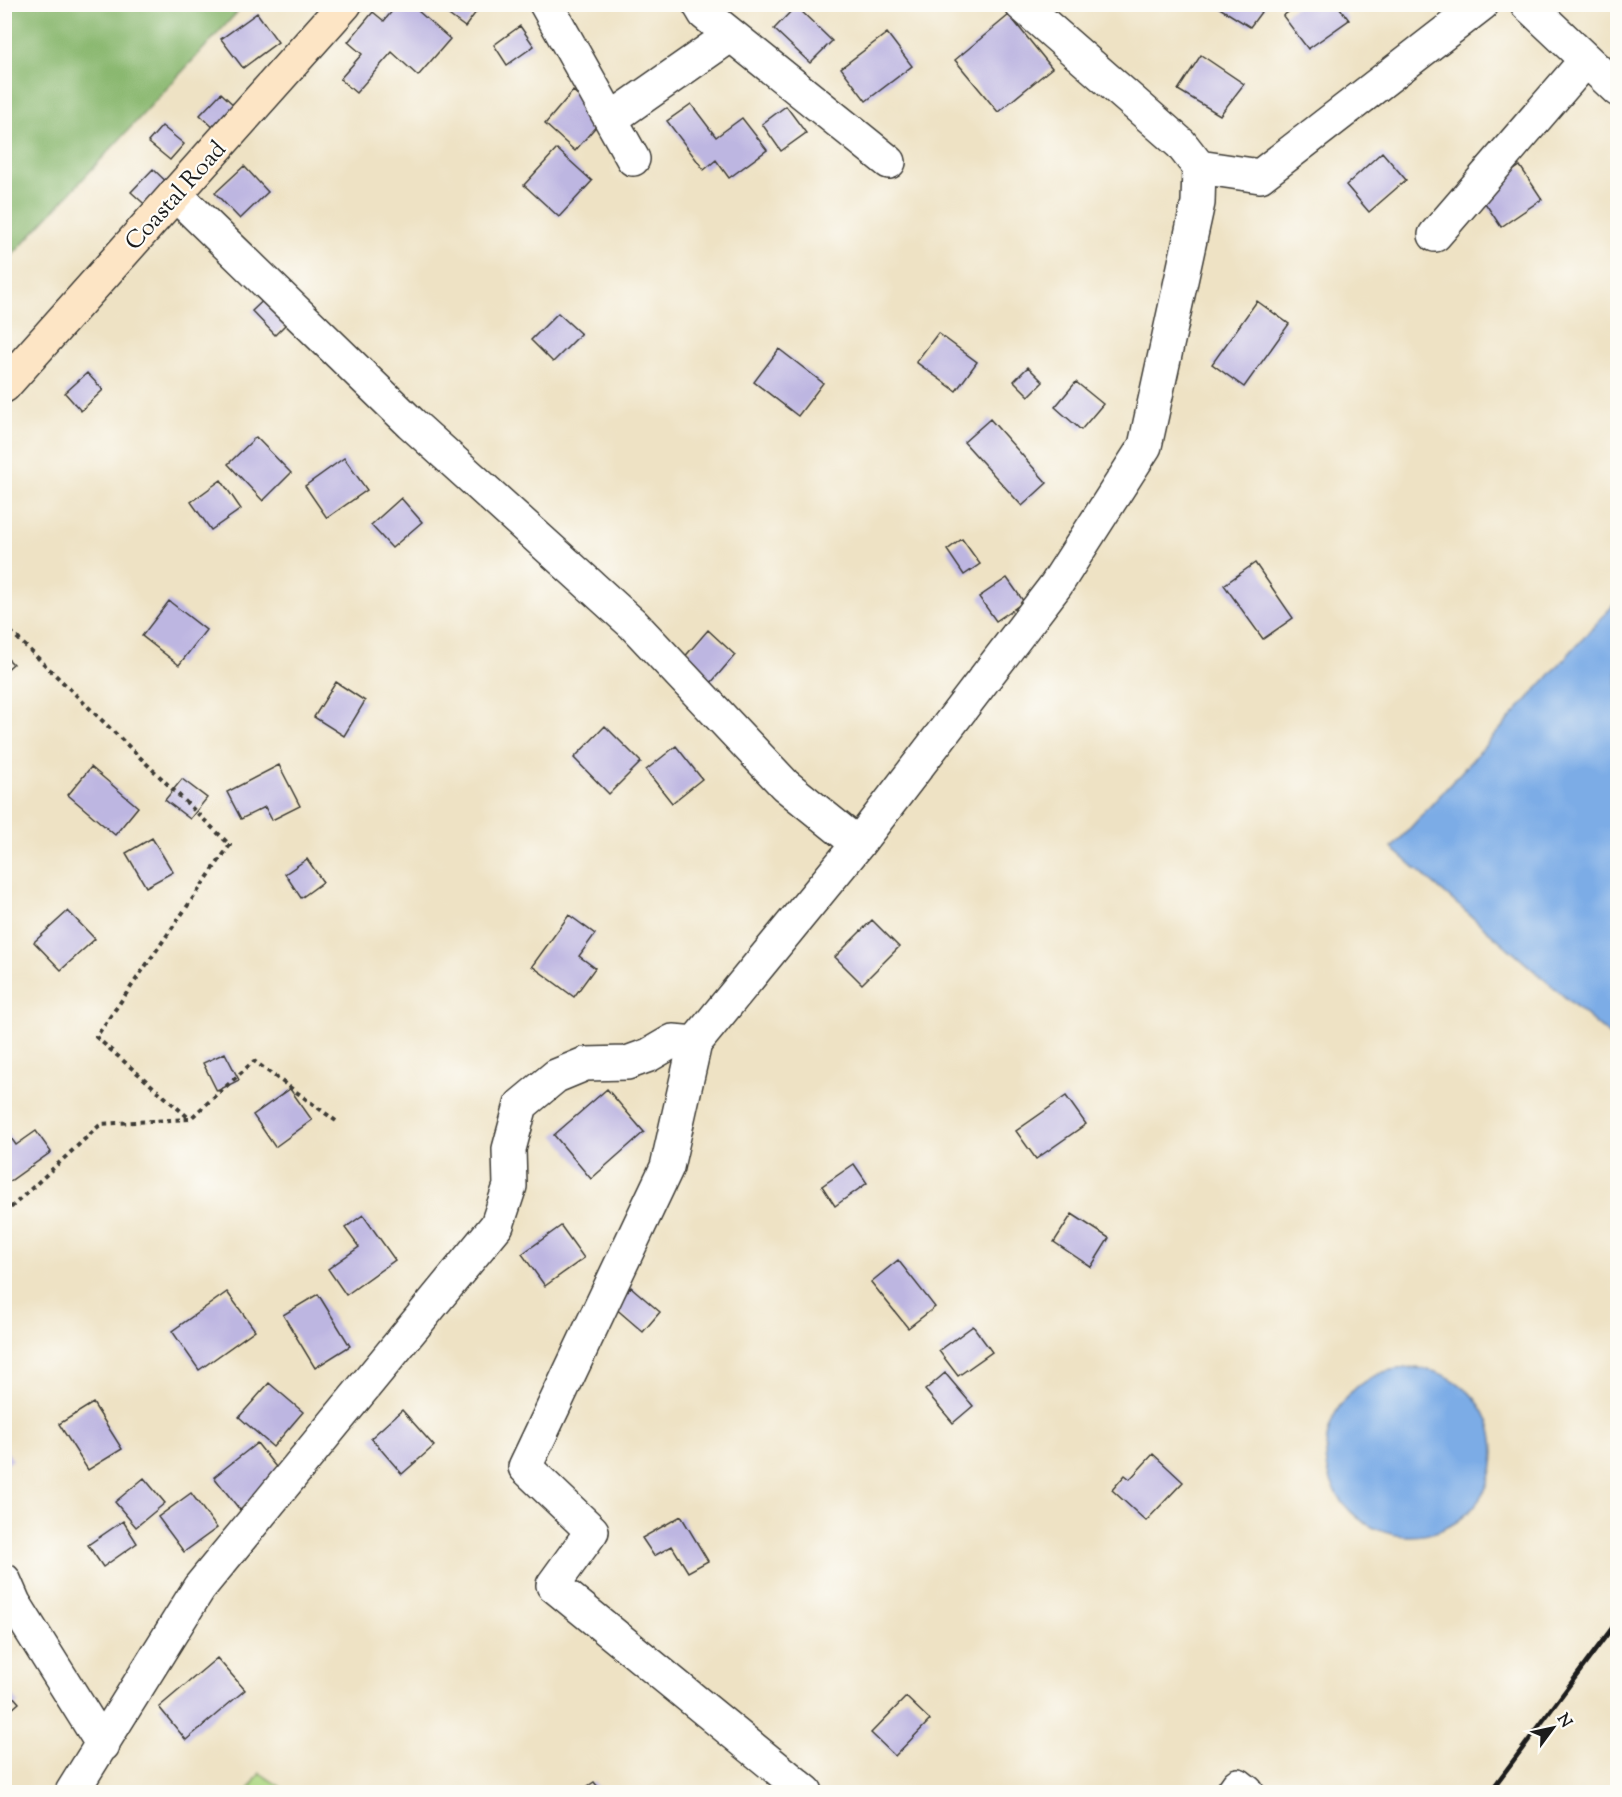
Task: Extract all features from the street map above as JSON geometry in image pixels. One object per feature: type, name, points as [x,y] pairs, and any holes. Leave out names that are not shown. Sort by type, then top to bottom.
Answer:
[{"type":"main road","name":"Coastal Road","points":[[4,386],[345,4]]},
{"type":"street","points":[[546,4],[633,159]]},
{"type":"street","points":[[699,4],[705,14],[889,162]]},
{"type":"street","points":[[806,1792],[553,1585],[592,1531],[525,1467],[667,1167],[695,1043],[858,844],[1056,585],[1145,446],[1198,203],[1199,166],[1181,144],[1021,4]]},
{"type":"street","points":[[1199,166],[1260,176],[1482,4]]},
{"type":"street","points":[[1527,4],[1617,90]]},
{"type":"street","points":[[611,119],[731,35]]},
{"type":"street","points":[[1435,235],[1586,60]]},
{"type":"street","points":[[175,194],[411,423],[633,624],[784,785],[858,844]]},
{"type":"street","points":[[72,1792],[199,1588],[497,1225],[510,1186],[509,1149],[522,1105],[556,1077],[585,1064],[627,1063],[649,1055],[673,1041],[695,1043]]},
{"type":"street","points":[[4,1581],[14,1603],[103,1744]]},
{"type":"street","points":[[1233,1792],[1238,1785],[1247,1792]]},
{"type":"path","points":[[4,625],[230,845],[96,1037],[190,1119]]},
{"type":"path","points":[[4,1214],[101,1124],[190,1119],[254,1061],[336,1121]]},
{"type":"green space","points":[[4,5],[244,5],[5,263]]},
{"type":"green space","points":[[260,1773],[288,1792],[247,1792]]},
{"type":"water","points":[[1617,601],[1617,1042],[1392,848]]},
{"type":"water","points":[[1410,1368],[1426,1369],[1442,1374],[1470,1392],[1488,1420],[1493,1436],[1493,1468],[1488,1484],[1470,1512],[1442,1530],[1426,1535],[1410,1536],[1394,1535],[1378,1530],[1350,1512],[1332,1484],[1327,1468],[1326,1452],[1327,1436],[1332,1420],[1350,1392],[1378,1374],[1394,1369]]},
{"type":"building","points":[[398,4],[410,4],[450,39],[418,76],[392,52],[356,93],[340,79],[362,54],[348,42],[373,12],[384,21]]},
{"type":"building","points":[[434,4],[482,4],[465,27]]},
{"type":"building","points":[[1213,4],[1267,4],[1250,27]]},
{"type":"building","points":[[1299,4],[1337,4],[1349,20],[1308,49],[1283,16]]},
{"type":"building","points":[[796,6],[832,41],[810,63],[774,29]]},
{"type":"building","points":[[257,13],[278,42],[243,68],[221,39]]},
{"type":"building","points":[[1009,15],[1052,68],[998,112],[955,60]]},
{"type":"building","points":[[520,26],[534,46],[507,65],[494,45]]},
{"type":"building","points":[[887,33],[912,66],[866,101],[841,68]]},
{"type":"building","points":[[1201,55],[1244,84],[1220,115],[1178,90]]},
{"type":"building","points":[[573,91],[604,117],[575,151],[545,124]]},
{"type":"building","points":[[221,93],[240,111],[219,133],[200,115]]},
{"type":"building","points":[[691,104],[716,137],[742,118],[767,150],[729,178],[716,160],[704,170],[667,121]]},
{"type":"building","points":[[786,106],[806,133],[781,151],[762,124]]},
{"type":"building","points":[[162,126],[184,144],[170,160],[148,142]]},
{"type":"building","points":[[557,149],[592,181],[559,217],[524,185]]},
{"type":"building","points":[[1382,152],[1406,180],[1369,212],[1346,185]]},
{"type":"building","points":[[244,166],[268,192],[240,219],[215,193]]},
{"type":"building","points":[[1520,166],[1542,199],[1501,227],[1479,194]]},
{"type":"building","points":[[153,169],[172,187],[151,210],[131,192]]},
{"type":"building","points":[[274,290],[296,314],[275,335],[252,311]]},
{"type":"building","points":[[1257,301],[1289,324],[1244,387],[1212,364]]},
{"type":"building","points":[[558,313],[581,334],[553,362],[531,340]]},
{"type":"building","points":[[938,333],[977,362],[956,391],[916,362]]},
{"type":"building","points":[[779,349],[823,383],[798,416],[754,382]]},
{"type":"building","points":[[1028,367],[1043,382],[1029,396],[1014,381]]},
{"type":"building","points":[[87,373],[103,390],[81,411],[65,393]]},
{"type":"building","points":[[1076,382],[1103,404],[1081,430],[1055,407]]},
{"type":"building","points":[[990,419],[1047,483],[1022,506],[964,442]]},
{"type":"building","points":[[256,437],[291,473],[263,501],[228,464]]},
{"type":"building","points":[[344,458],[367,490],[327,518],[305,486]]},
{"type":"building","points":[[221,480],[241,509],[211,530],[191,502]]},
{"type":"building","points":[[401,498],[422,522],[392,548],[371,525]]},
{"type":"building","points":[[962,539],[980,564],[964,575],[947,550]]},
{"type":"building","points":[[1255,563],[1293,618],[1263,639],[1224,585]]},
{"type":"building","points":[[1007,578],[1024,602],[996,621],[979,597]]},
{"type":"building","points":[[169,601],[206,630],[179,665],[142,636]]},
{"type":"building","points":[[708,630],[735,655],[710,684],[682,660]]},
{"type":"building","points":[[4,655],[13,664],[4,672]]},
{"type":"building","points":[[336,682],[365,701],[344,736],[314,717]]},
{"type":"building","points":[[605,726],[641,762],[609,794],[574,758]]},
{"type":"building","points":[[676,746],[702,779],[672,803],[646,770]]},
{"type":"building","points":[[279,765],[300,806],[272,820],[265,807],[241,819],[227,792]]},
{"type":"building","points":[[91,767],[138,807],[115,835],[68,795]]},
{"type":"building","points":[[182,779],[207,798],[190,819],[165,800]]},
{"type":"building","points":[[152,838],[173,872],[146,887],[126,853]]},
{"type":"building","points":[[307,859],[323,882],[301,898],[285,874]]},
{"type":"building","points":[[68,911],[95,939],[61,970],[34,942]]},
{"type":"building","points":[[569,915],[595,934],[579,956],[595,968],[574,997],[532,966]]},
{"type":"building","points":[[872,920],[899,947],[862,984],[835,957]]},
{"type":"building","points":[[225,1053],[239,1080],[217,1091],[203,1063]]},
{"type":"building","points":[[290,1089],[312,1120],[275,1147],[253,1115]]},
{"type":"building","points":[[607,1089],[644,1132],[591,1179],[554,1135]]},
{"type":"building","points":[[1066,1096],[1086,1124],[1036,1159],[1016,1131]]},
{"type":"building","points":[[4,1128],[16,1145],[36,1131],[51,1152],[6,1184]]},
{"type":"building","points":[[854,1164],[867,1183],[835,1206],[822,1186]]},
{"type":"building","points":[[1072,1214],[1109,1238],[1091,1267],[1054,1242]]},
{"type":"building","points":[[363,1215],[395,1260],[346,1295],[328,1269],[359,1247],[345,1228]]},
{"type":"building","points":[[561,1226],[584,1258],[545,1286],[522,1254]]},
{"type":"building","points":[[898,1260],[935,1307],[908,1328],[871,1282]]},
{"type":"building","points":[[631,1287],[660,1312],[643,1332],[614,1307]]},
{"type":"building","points":[[227,1292],[255,1330],[199,1370],[172,1331]]},
{"type":"building","points":[[318,1294],[350,1346],[315,1368],[283,1315]]},
{"type":"building","points":[[973,1326],[992,1352],[958,1376],[939,1351]]},
{"type":"building","points":[[945,1373],[973,1406],[953,1423],[925,1390]]},
{"type":"building","points":[[269,1383],[303,1412],[273,1447],[239,1417]]},
{"type":"building","points":[[93,1403],[122,1449],[88,1470],[59,1424]]},
{"type":"building","points":[[402,1410],[434,1446],[402,1474],[371,1438]]},
{"type":"building","points":[[257,1443],[283,1476],[240,1510],[214,1477]]},
{"type":"building","points":[[4,1447],[13,1460],[4,1466]]},
{"type":"building","points":[[1153,1454],[1183,1482],[1146,1521],[1112,1490],[1125,1475],[1130,1479]]},
{"type":"building","points":[[144,1478],[165,1503],[136,1527],[115,1502]]},
{"type":"building","points":[[191,1493],[217,1528],[184,1552],[158,1517]]},
{"type":"building","points":[[681,1516],[708,1561],[688,1572],[672,1546],[654,1556],[642,1538]]},
{"type":"building","points":[[123,1521],[137,1543],[103,1567],[88,1545]]},
{"type":"building","points":[[217,1658],[245,1690],[186,1740],[159,1707]]},
{"type":"building","points":[[4,1686],[19,1703],[4,1716]]},
{"type":"building","points":[[906,1697],[930,1720],[895,1756],[871,1733]]},
{"type":"building","points":[[594,1782],[602,1792],[579,1792]]},
{"type":"railway","points":[[1490,1792],[1618,1620]]}]
